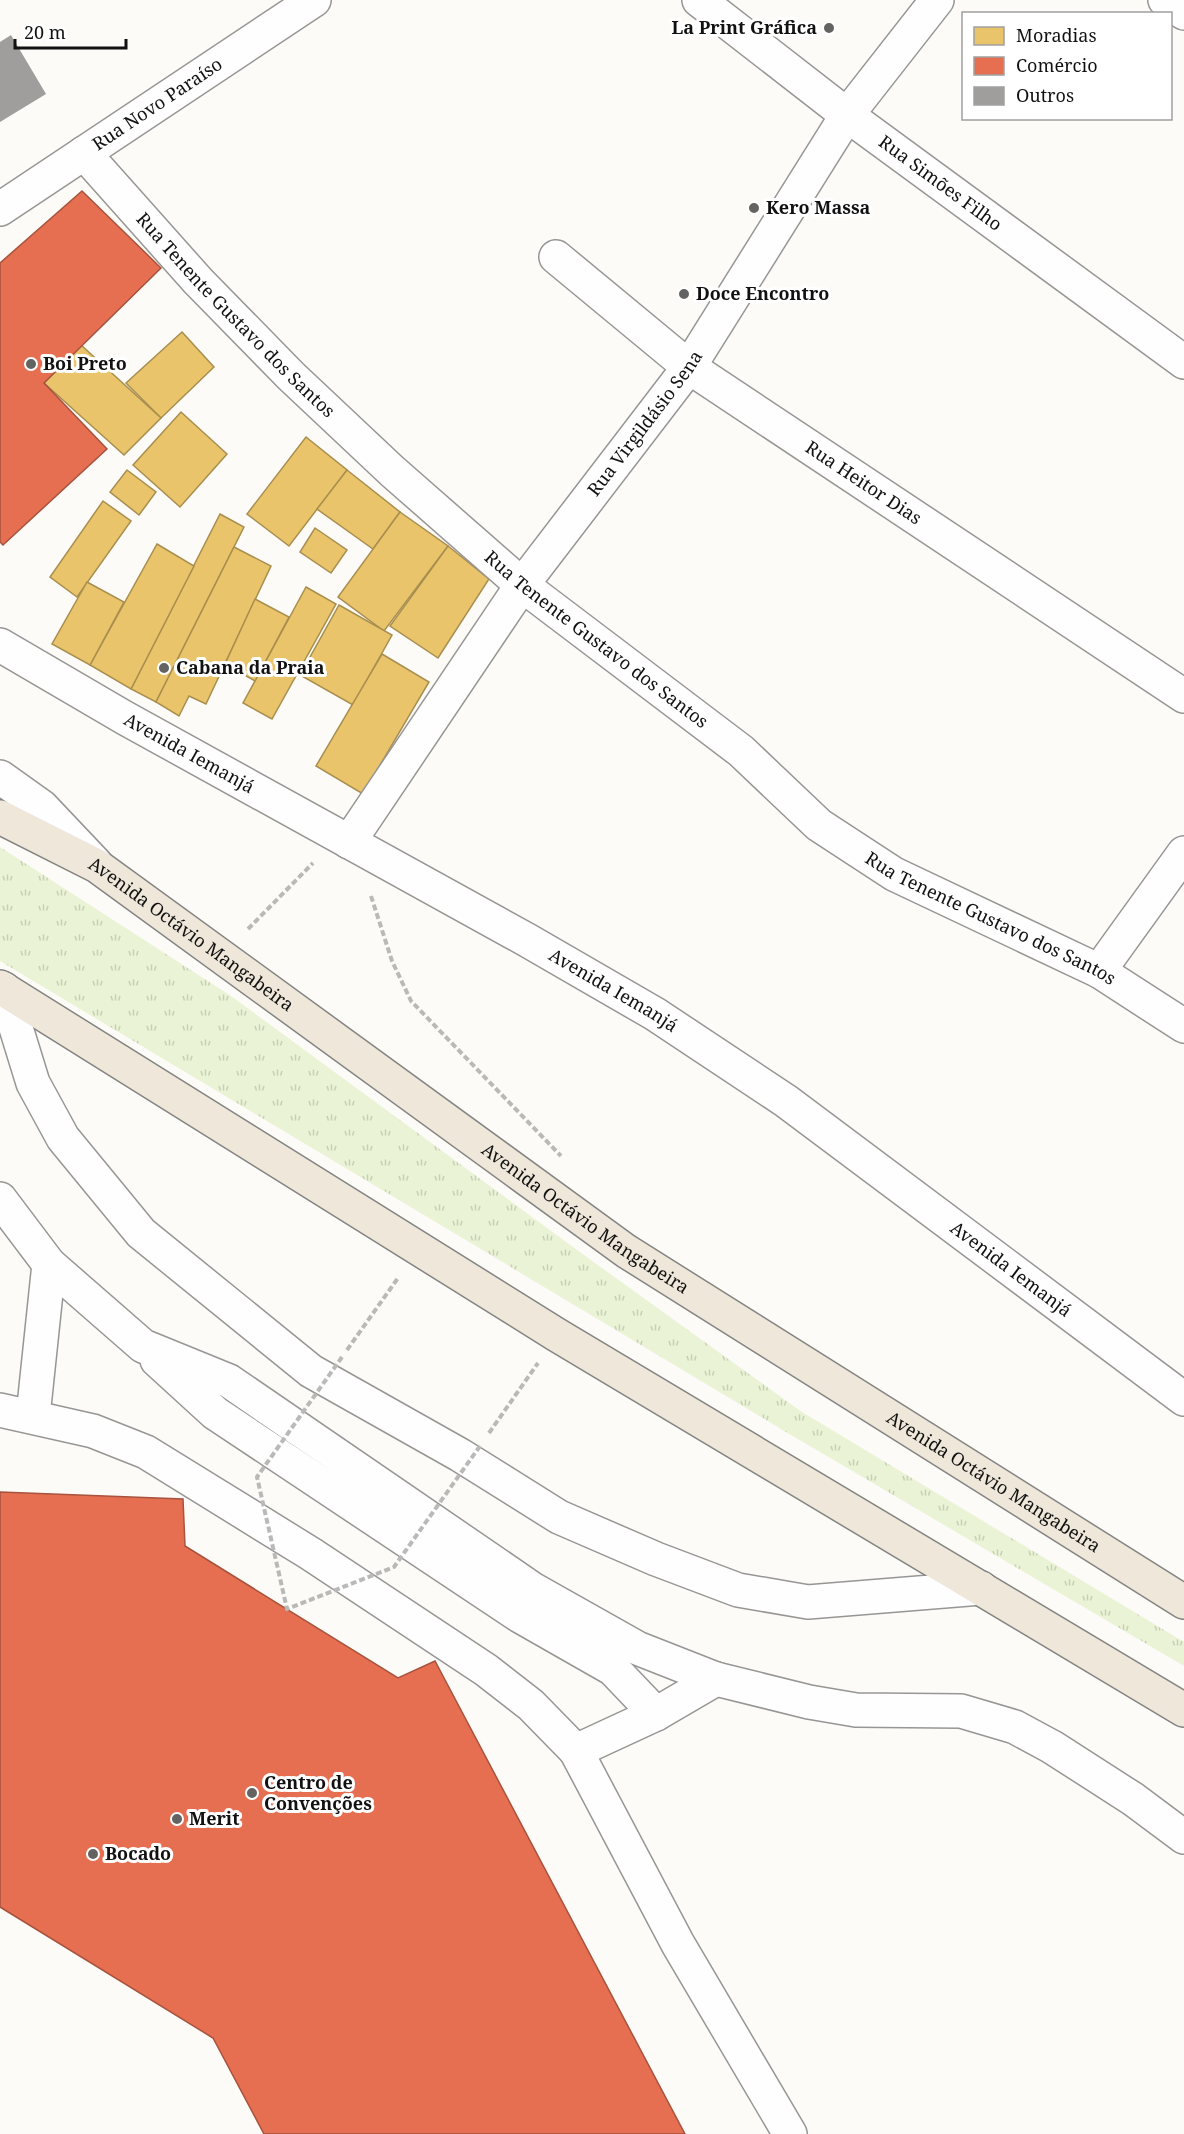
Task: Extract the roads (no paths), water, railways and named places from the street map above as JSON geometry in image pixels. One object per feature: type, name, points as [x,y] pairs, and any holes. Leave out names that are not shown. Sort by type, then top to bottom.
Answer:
[{"type":"main road","name":"Avenida Octávio Mangabeira","points":[[0,817],[97,866],[626,1251],[1184,1602]]},
{"type":"main road","points":[[2,988],[557,1335],[1183,1711]]},
{"type":"street","name":"Rua Novo Paraíso","points":[[0,209],[314,0]]},
{"type":"street","name":"Rua Simões Filho","points":[[699,0],[847,115],[1184,362]]},
{"type":"street","name":"Rua Virgildásio Sena","points":[[344,840],[522,585],[689,367],[847,115],[937,0]]},
{"type":"street","points":[[1165,0],[1184,13]]},
{"type":"street","name":"Rua Tenente Gustavo dos Santos","points":[[84,153],[198,281],[291,376],[392,471],[522,585],[741,751],[819,825],[894,874],[1099,971],[1184,1026]]},
{"type":"street","name":"Rua Heitor Dias","points":[[555,256],[689,367],[1184,696]]},
{"type":"street","name":"Avenida Iemanjá","points":[[0,645],[125,718],[527,940],[655,1014],[786,1101],[931,1207],[1184,1400]]},
{"type":"street","points":[[0,777],[42,807],[97,866]]},
{"type":"street","points":[[1099,971],[1184,853]]},
{"type":"street","points":[[2,988],[33,1083],[63,1138],[141,1233],[311,1371],[460,1455],[559,1517],[656,1559],[738,1590],[808,1602],[981,1588]]},
{"type":"street","points":[[0,1199],[50,1264],[143,1346],[229,1380],[527,1603],[594,1640],[637,1648],[716,1679],[809,1702],[856,1710],[962,1711],[1015,1727],[1052,1747],[1123,1792],[1184,1838]]},
{"type":"street","points":[[33,1416],[50,1264]]},
{"type":"street","points":[[0,1410],[93,1431],[146,1452],[302,1548],[486,1670],[531,1706],[576,1752],[678,1944],[790,2134]]},
{"type":"street","points":[[594,1640],[613,1669],[656,1714]]},
{"type":"street","points":[[576,1752],[656,1714],[716,1679]]},
{"type":"place","name":"La Print Gráfica","points":[[829,28]]},
{"type":"place","name":"Kero Massa","points":[[754,208]]},
{"type":"place","name":"Doce Encontro","points":[[684,294]]},
{"type":"place","name":"Boi Preto","points":[[31,364]]},
{"type":"place","name":"Cabana da Praia","points":[[164,668]]},
{"type":"place","name":"Centro de Convenções","points":[[252,1793]]},
{"type":"place","name":"Merit","points":[[177,1819]]},
{"type":"place","name":"Bocado","points":[[93,1854]]}]
